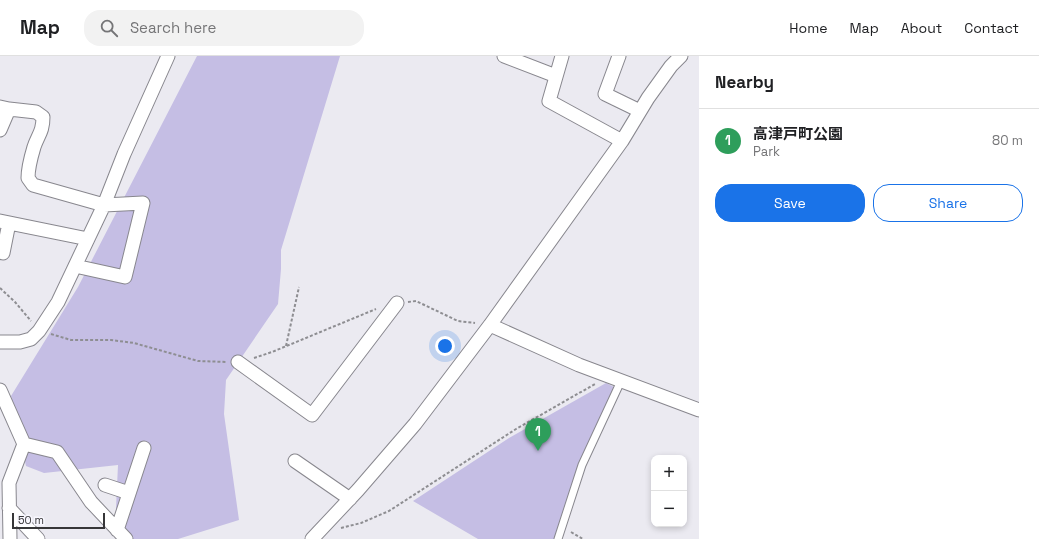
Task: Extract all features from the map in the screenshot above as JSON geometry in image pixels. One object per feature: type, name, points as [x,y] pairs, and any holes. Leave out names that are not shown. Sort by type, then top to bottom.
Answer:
[{"type":"street","points":[[0,342],[20,342],[31,339],[58,302],[104,205],[124,154],[168,56]]},
{"type":"street","points":[[504,56],[556,76]]},
{"type":"street","points":[[562,56],[549,101],[622,140]]},
{"type":"street","points":[[618,56],[605,94],[640,111]]},
{"type":"street","points":[[312,539],[350,499],[415,424],[490,325],[622,140],[671,66],[681,56]]},
{"type":"street","points":[[0,130],[5,108],[36,112],[43,117],[43,127],[34,146],[28,170],[28,178],[33,185],[104,205],[143,204],[125,277],[75,266]]},
{"type":"street","points":[[3,254],[4,222],[88,239]]},
{"type":"street","points":[[238,362],[312,415],[397,303]]},
{"type":"street","points":[[490,325],[579,365],[699,410]]},
{"type":"street","points":[[0,390],[24,444],[9,483],[10,539]]},
{"type":"street","points":[[24,444],[57,452],[91,502],[122,535]]},
{"type":"street","points":[[122,535],[129,493],[144,448]]},
{"type":"street","points":[[295,461],[350,499]]},
{"type":"street","points":[[105,485],[129,493]]},
{"type":"street","points":[[9,508],[38,539]]},
{"type":"lane","points":[[558,539],[582,465],[621,381]]},
{"type":"path","points":[[286,346],[299,287]]},
{"type":"path","points":[[0,288],[15,302],[38,330],[72,340],[111,340],[134,343],[198,361],[238,362],[272,352],[355,316],[388,304],[416,301],[458,321],[490,325]]},
{"type":"path","points":[[340,528],[361,523],[389,511],[516,429],[608,376]]},
{"type":"shaded area","points":[[197,56],[340,56],[281,250],[278,304],[226,380],[224,414],[239,520],[178,539],[126,539],[116,508],[118,465],[44,473],[26,466],[11,396],[78,287]]},
{"type":"shaded area","points":[[606,383],[616,388],[580,464],[557,539],[478,539],[413,501],[509,438]]},
{"type":"place","name":"高津戸町公園","points":[[538,451]]}]
